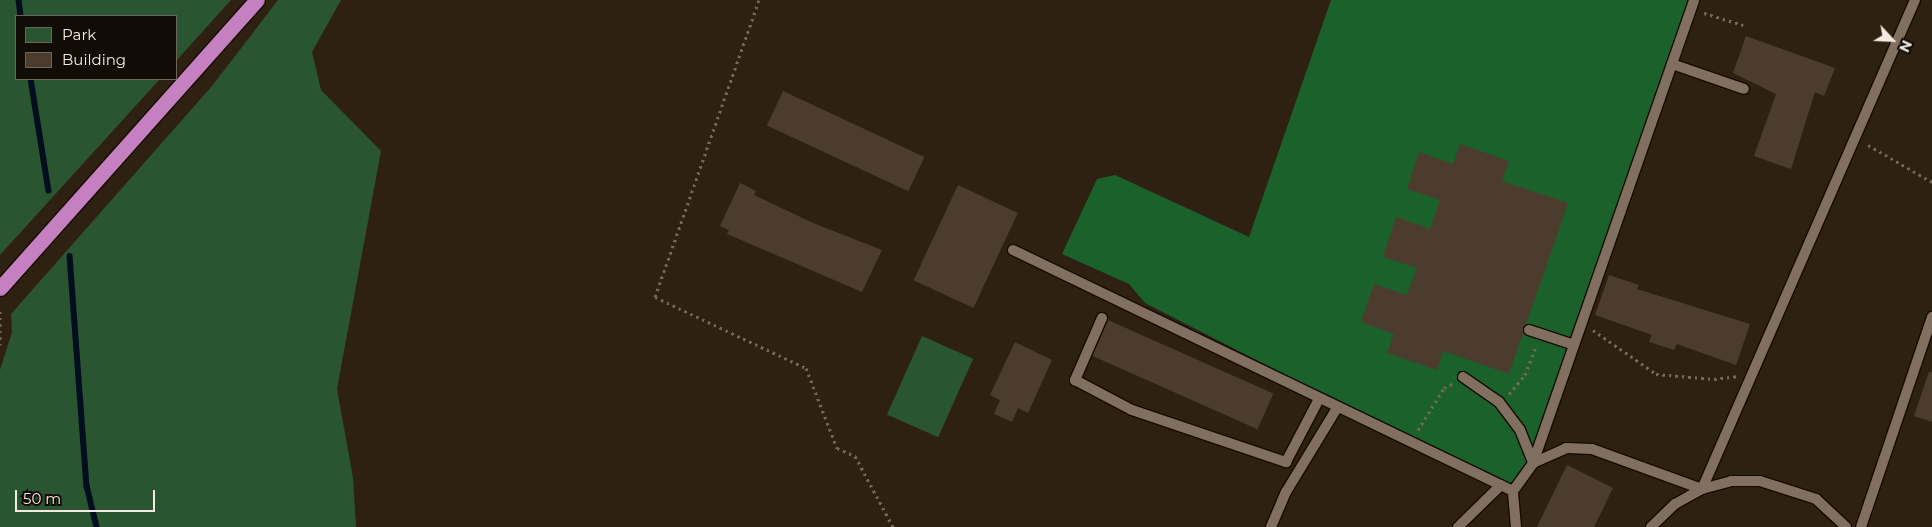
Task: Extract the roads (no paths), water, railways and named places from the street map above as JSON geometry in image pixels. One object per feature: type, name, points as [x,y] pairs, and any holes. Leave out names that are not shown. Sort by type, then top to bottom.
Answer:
[{"type":"highway","points":[[0,288],[212,53],[257,0]]},
{"type":"lane","points":[[1702,489],[1915,0]]},
{"type":"lane","points":[[1516,527],[1513,491],[1533,463],[1693,4]]},
{"type":"lane","points":[[1672,64],[1744,89]]},
{"type":"lane","points":[[1013,250],[1337,408],[1513,491]]},
{"type":"lane","points":[[1862,527],[1932,317]]},
{"type":"lane","points":[[1102,318],[1074,380],[1132,410],[1286,462],[1319,399]]},
{"type":"lane","points":[[1529,330],[1574,345]]},
{"type":"lane","points":[[1463,377],[1499,402],[1520,430],[1533,463]]},
{"type":"lane","points":[[1271,527],[1286,492],[1337,408]]},
{"type":"lane","points":[[1533,463],[1566,448],[1592,449],[1702,489]]},
{"type":"lane","points":[[1651,527],[1675,504],[1702,489],[1740,481],[1789,487],[1816,499],[1846,527]]},
{"type":"lane","points":[[1458,527],[1501,484]]},
{"type":"waterway","points":[[19,0],[21,15]]},
{"type":"waterway","points":[[31,80],[49,191]]},
{"type":"waterway","points":[[70,256],[87,486],[97,527]]}]
